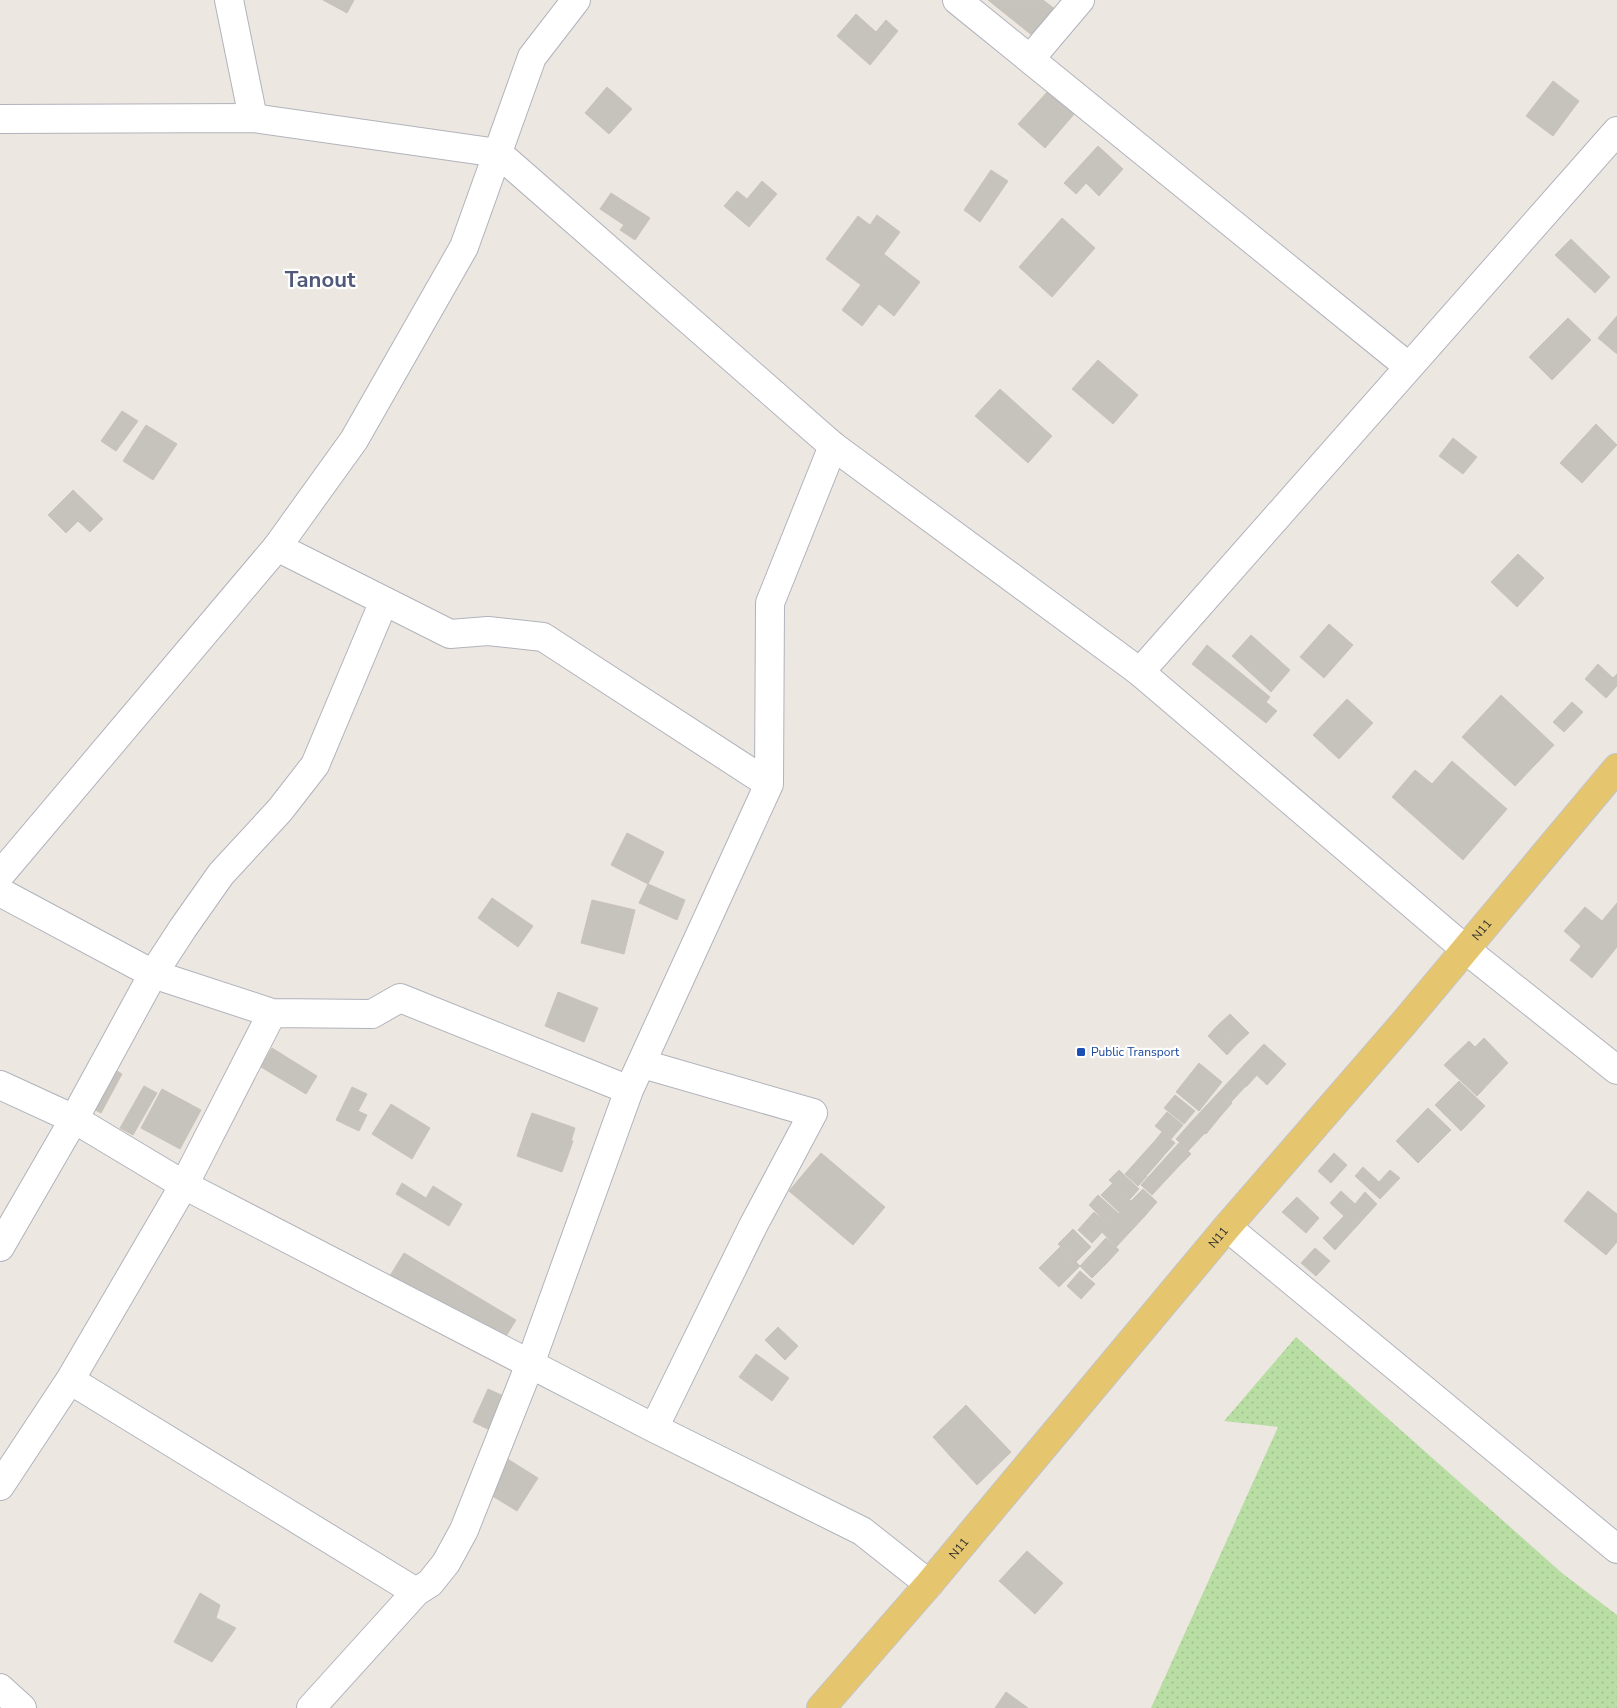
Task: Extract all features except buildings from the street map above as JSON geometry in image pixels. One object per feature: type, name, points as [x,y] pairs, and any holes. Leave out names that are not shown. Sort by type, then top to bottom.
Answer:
[{"type":"main road","name":"N11","points":[[821,1708],[929,1584],[1227,1227],[1403,1024],[1617,768]]},
{"type":"street","points":[[229,0],[253,118]]},
{"type":"street","points":[[0,875],[277,547],[354,440],[464,247],[532,58],[576,0]]},
{"type":"street","points":[[957,0],[1410,367]]},
{"type":"street","points":[[1030,59],[1080,0]]},
{"type":"street","points":[[0,119],[253,118],[498,153],[833,446],[1140,672],[1464,949],[1617,1070]]},
{"type":"street","points":[[1140,672],[1617,131]]},
{"type":"street","points":[[311,1708],[416,1592],[430,1584],[446,1563],[464,1530],[530,1364],[629,1090],[769,784],[770,604],[833,446]]},
{"type":"street","points":[[277,547],[450,634],[488,631],[543,637],[769,784]]},
{"type":"street","points":[[0,1247],[74,1119],[153,974],[221,874],[280,810],[315,764],[384,601]]},
{"type":"street","points":[[0,892],[153,974],[272,1014],[372,1014],[400,998],[629,1090]]},
{"type":"street","points":[[0,1486],[70,1380],[184,1185],[272,1014]]},
{"type":"street","points":[[642,1064],[813,1114],[753,1226],[654,1428]]},
{"type":"street","points":[[0,1085],[74,1119],[184,1185],[654,1428],[862,1531],[929,1584]]},
{"type":"street","points":[[1227,1227],[1617,1549]]},
{"type":"street","points":[[70,1380],[416,1592]]},
{"type":"street","points":[[0,1688],[22,1708]]},
{"type":"green space","points":[[1296,1337],[1562,1573],[1617,1615],[1617,1708],[1151,1708],[1278,1427],[1224,1421]]},
{"type":"place","name":"Public Transport","points":[[1081,1052]]},
{"type":"district","name":"Tanout","points":[[320,280]]}]
